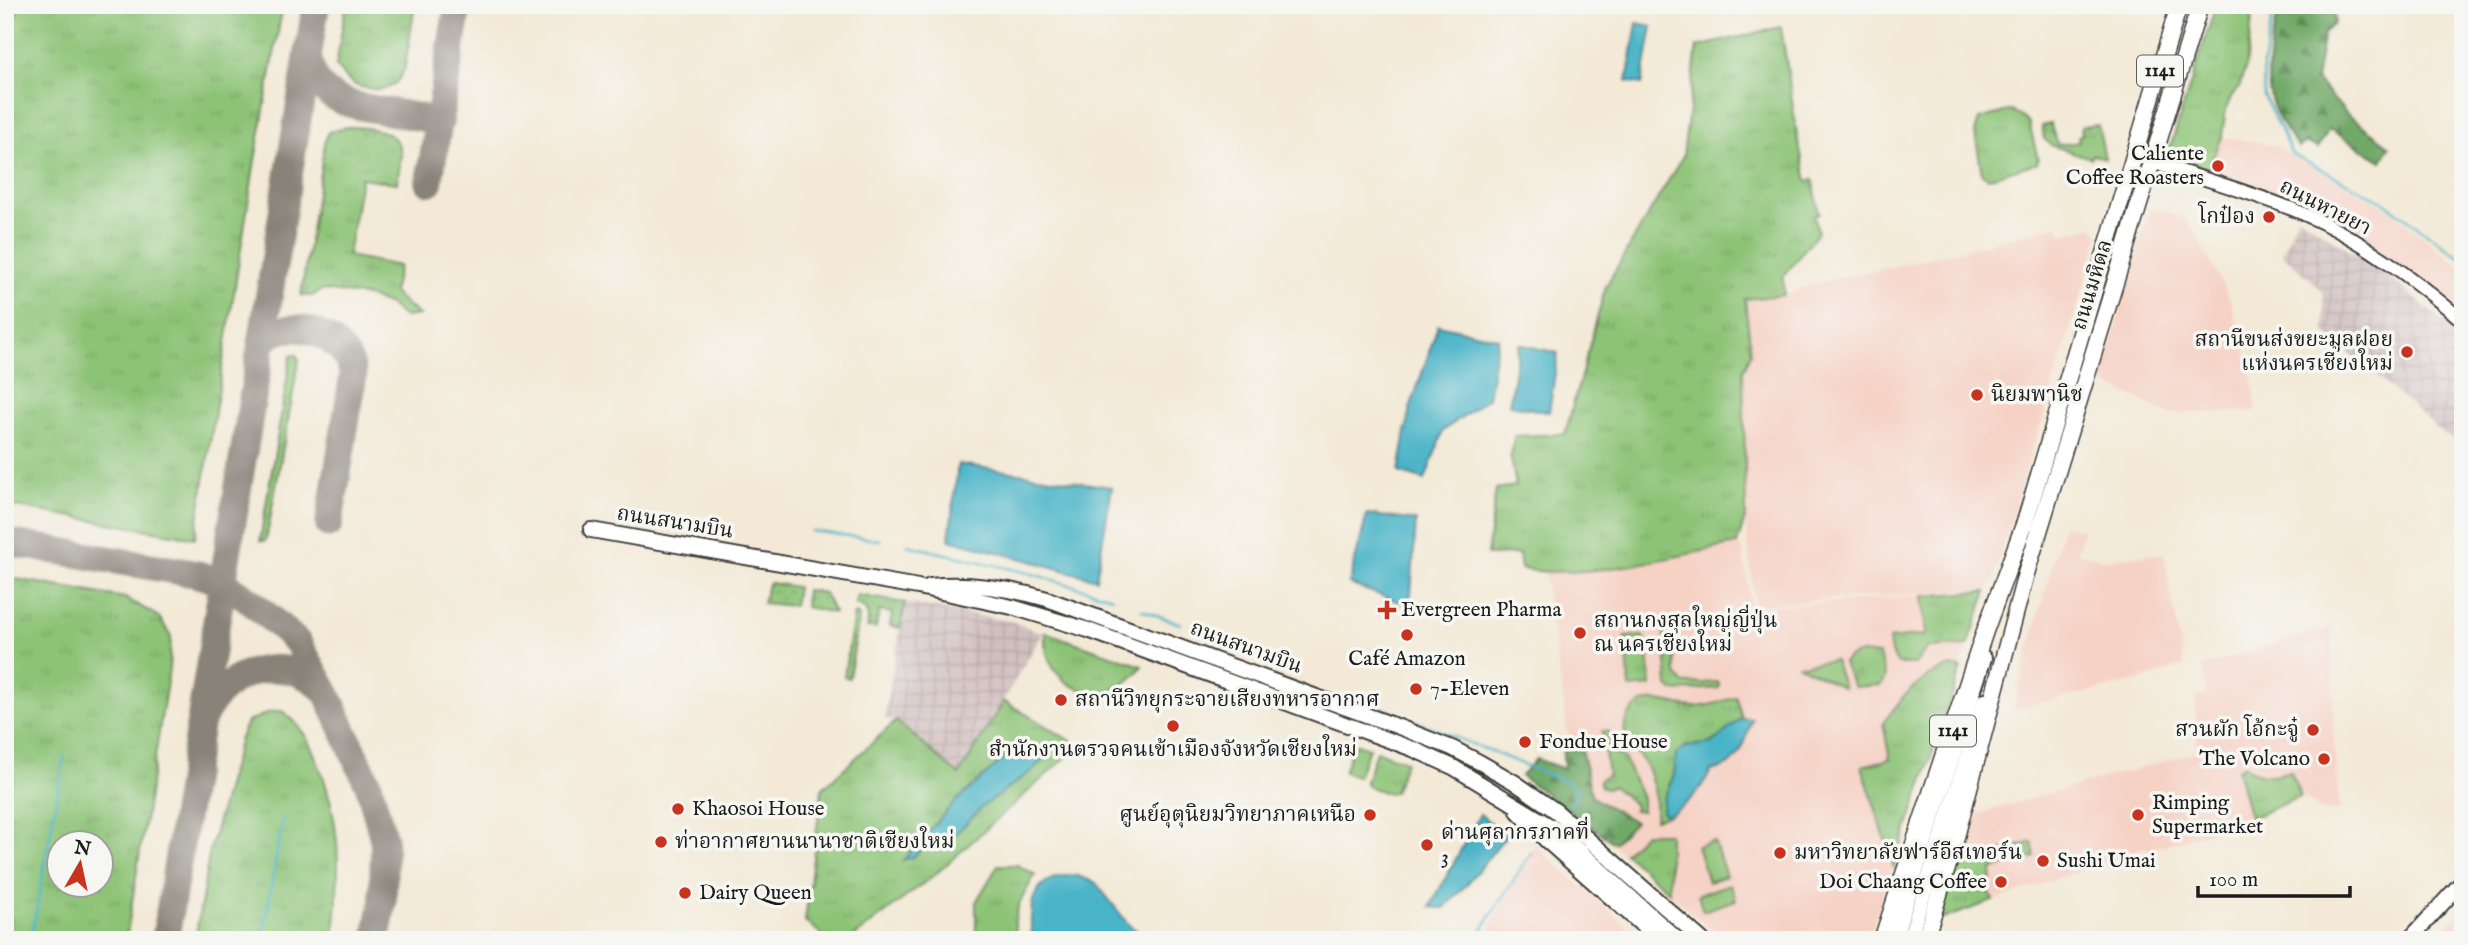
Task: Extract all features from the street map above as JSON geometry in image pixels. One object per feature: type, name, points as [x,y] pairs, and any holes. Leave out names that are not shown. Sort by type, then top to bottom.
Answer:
[{"type":"main road","name":"ถนนมหิดล","points":[[1909,940],[2025,522],[2179,5]]},
{"type":"main road","name":"ถนนมหิดล","points":[[1926,940],[2025,577],[2200,5]]},
{"type":"main road","name":"ถนนมหิดล","points":[[1886,939],[1985,631],[2025,522]]},
{"type":"main road","name":"ถนนสนามบิน","points":[[591,530],[918,587],[1012,607],[1088,630],[1413,749],[1453,767],[1555,829],[1678,940]]},
{"type":"main road","name":"ถนนมหิดล","points":[[1886,939],[1962,750],[2025,577]]},
{"type":"main road","name":"ถนนสนามบิน","points":[[918,587],[974,584],[1047,599],[1374,717],[1452,748],[1514,782],[1556,811],[1702,940]]},
{"type":"main road","name":"ถนนสนามบิน","points":[[1507,798],[1534,828],[1659,940]]},
{"type":"main road","points":[[2409,940],[2463,881]]},
{"type":"street","name":"ถนนหายยา","points":[[2152,162],[2266,199],[2306,215],[2341,233],[2418,283],[2463,321]]},
{"type":"shaded area","points":[[2222,137],[2273,145],[2385,207],[2463,269],[2463,314],[2422,280],[2344,229],[2309,210],[2208,169]]},
{"type":"shaded area","points":[[2150,207],[2186,219],[2202,245],[2231,302],[2253,379],[2257,411],[2169,414],[2100,381]]},
{"type":"shaded area","points":[[2298,216],[2382,271],[2463,338],[2463,444],[2446,436],[2325,332],[2323,291],[2282,254]]},
{"type":"shaded area","points":[[2057,225],[2061,234],[2093,226],[2099,236],[1990,588],[1755,605],[1746,528],[1743,371],[1751,353],[1745,299],[1784,295],[1807,286]]},
{"type":"shaded area","points":[[2063,525],[2083,530],[2077,552],[2105,560],[2164,553],[2184,666],[2141,680],[2013,709]]},
{"type":"shaded area","points":[[1737,544],[1743,550],[1751,608],[1987,591],[1868,940],[1724,940],[1580,817],[1544,572],[1605,568]]},
{"type":"shaded area","points":[[905,603],[1010,621],[1043,633],[959,775],[896,721],[884,718]]},
{"type":"shaded area","points":[[2332,627],[2334,748],[2340,811],[2321,811],[2303,795],[2232,825],[2148,850],[2146,847],[1939,920],[1973,815],[2197,752],[2195,696],[2206,696],[2203,666]]},
{"type":"shaded area","points":[[1535,845],[1642,940],[1483,940]]},
{"type":"shaded area","points":[[2458,913],[2463,918],[2463,940],[2434,940]]},
{"type":"green space","points":[[20,5],[283,5],[255,160],[195,538],[5,505],[5,39]]},
{"type":"green space","points":[[346,5],[415,5],[405,68],[391,86],[375,89],[358,86],[336,66]]},
{"type":"green space","points":[[2216,5],[2254,5],[2246,67],[2239,87],[2230,99],[2222,137],[2208,169],[2168,154]]},
{"type":"green space","points":[[2280,5],[2335,5],[2335,23],[2324,33],[2316,80],[2347,114],[2390,146],[2382,161],[2329,129],[2318,148],[2305,142],[2299,148],[2285,130],[2270,97],[2268,80],[2271,45]]},
{"type":"green space","points":[[1781,27],[1798,141],[1807,181],[1813,180],[1819,213],[1814,215],[1818,232],[1783,277],[1784,295],[1745,299],[1751,353],[1743,371],[1746,515],[1737,544],[1630,566],[1575,572],[1521,569],[1519,554],[1487,555],[1496,489],[1516,486],[1510,454],[1515,436],[1565,434],[1606,286],[1683,156],[1697,47]]},
{"type":"green space","points":[[2012,110],[2029,123],[2037,163],[1988,178],[1982,174],[1975,133],[1979,119]]},
{"type":"green space","points":[[2050,124],[2058,145],[2079,142],[2081,127],[2098,125],[2105,158],[2092,154],[2091,158],[2053,146],[2044,139],[2042,126]]},
{"type":"green space","points":[[347,127],[372,129],[388,134],[395,139],[401,155],[397,183],[361,178],[348,256],[399,266],[393,293],[419,315],[404,317],[390,305],[367,296],[322,290],[312,296],[301,295],[325,141],[328,132]]},
{"type":"green space","points":[[291,355],[297,355],[299,360],[267,536],[265,541],[260,541]]},
{"type":"green space","points":[[5,577],[125,598],[159,617],[171,636],[169,669],[126,940],[5,940]]},
{"type":"green space","points":[[768,584],[797,587],[794,606],[763,603]]},
{"type":"green space","points":[[806,590],[824,593],[834,613],[805,607]]},
{"type":"green space","points":[[1987,591],[1968,646],[1927,648],[1915,664],[1898,664],[1891,653],[1889,639],[1926,635],[1922,596]]},
{"type":"green space","points":[[857,595],[905,603],[900,628],[890,626],[892,613],[879,611],[876,628],[867,629],[867,613],[863,607],[855,604]]},
{"type":"green space","points":[[1003,596],[1030,601],[1211,663],[1209,669]]},
{"type":"green space","points":[[854,614],[859,618],[849,678],[844,676]]},
{"type":"green space","points":[[1672,629],[1676,674],[1684,684],[1719,682],[1719,688],[1673,691],[1668,687],[1664,630]]},
{"type":"green space","points":[[1045,632],[1142,666],[1128,681],[1112,690],[1096,692],[1080,689],[1065,681],[1054,669],[1047,652]]},
{"type":"green space","points":[[1642,636],[1647,641],[1651,686],[1630,688],[1625,637]]},
{"type":"green space","points":[[1861,653],[1879,655],[1885,676],[1881,685],[1854,687],[1843,663],[1848,657]]},
{"type":"green space","points":[[1834,660],[1844,688],[1799,665]]},
{"type":"green space","points":[[1216,666],[1395,731],[1393,735],[1214,670]]},
{"type":"green space","points":[[1950,666],[1961,668],[1894,868],[1862,766],[1890,759],[1883,723],[1903,697],[1928,676]]},
{"type":"green space","points":[[1736,697],[1742,718],[1712,743],[1685,747],[1677,754],[1674,775],[1663,800],[1662,812],[1668,815],[1655,819],[1651,779],[1646,766],[1625,734],[1627,719],[1640,704],[1647,702],[1662,701],[1700,707]]},
{"type":"green space","points":[[1004,701],[1079,746],[938,872],[850,940],[829,940],[805,921],[822,789],[896,721],[959,775]]},
{"type":"green space","points":[[282,711],[299,726],[310,744],[331,805],[338,869],[334,940],[195,940],[210,850],[240,738],[247,722],[270,712]]},
{"type":"green space","points":[[1602,731],[1608,731],[1616,754],[1624,758],[1642,798],[1642,811],[1634,810],[1635,805],[1613,786],[1606,789],[1601,787],[1599,780],[1608,775]]},
{"type":"green space","points":[[1579,740],[1592,797],[1635,822],[1614,843],[1521,776],[1536,759],[1564,769],[1562,742]]},
{"type":"green space","points":[[1354,743],[1369,748],[1358,777],[1344,772]]},
{"type":"green space","points":[[1376,751],[1406,761],[1394,792],[1389,794],[1367,786],[1366,781]]},
{"type":"green space","points":[[2245,765],[2261,774],[2273,775],[2291,771],[2300,797],[2250,818],[2237,769]]},
{"type":"green space","points":[[1645,833],[1669,833],[1669,892],[1625,853]]},
{"type":"green space","points":[[1714,841],[1726,876],[1708,882],[1697,846]]},
{"type":"green space","points":[[2032,842],[2035,857],[1993,869],[1989,890],[1993,901],[1939,920],[1958,864]]},
{"type":"green space","points":[[998,865],[1017,865],[1035,875],[1016,914],[1015,931],[1018,940],[976,940],[976,902]]},
{"type":"green space","points":[[1730,884],[1736,900],[1703,911],[1698,895]]},
{"type":"water","points":[[1637,23],[1652,26],[1642,84],[1627,81]]},
{"type":"water","points":[[1438,325],[1498,338],[1488,398],[1443,431],[1425,480],[1399,472],[1410,409]]},
{"type":"water","points":[[1519,344],[1558,353],[1549,412],[1509,405]]},
{"type":"water","points":[[958,464],[1112,487],[1096,579],[949,539]]},
{"type":"water","points":[[1367,514],[1416,521],[1411,595],[1405,604],[1349,584]]},
{"type":"water","points":[[1742,718],[1752,719],[1735,759],[1711,771],[1698,791],[1682,807],[1668,815],[1662,812],[1663,800],[1674,775],[1676,754],[1685,747],[1712,743]]},
{"type":"water","points":[[1020,744],[1038,749],[1044,758],[1034,769],[982,807],[939,851],[927,845],[913,857],[903,860],[953,804]]},
{"type":"water","points":[[1480,814],[1506,836],[1444,908],[1430,907]]},
{"type":"water","points":[[1075,875],[1095,882],[1130,926],[1143,934],[1172,940],[1034,940],[1031,917],[1037,891],[1048,881]]},
{"type":"waterway","points":[[2275,5],[2263,65],[2264,96],[2292,154],[2384,202],[2463,259]]},
{"type":"waterway","points":[[811,531],[880,540]]},
{"type":"waterway","points":[[907,545],[1029,573],[1112,597]]},
{"type":"waterway","points":[[1142,610],[1181,624]]},
{"type":"waterway","points":[[1382,708],[1570,783],[1576,793],[1571,805]]},
{"type":"waterway","points":[[31,940],[64,756]]},
{"type":"waterway","points":[[262,940],[283,817]]},
{"type":"waterway","points":[[1475,940],[1531,853]]},
{"type":"taxiway","points":[[165,940],[316,5]]},
{"type":"taxiway","points":[[429,182],[458,5]]},
{"type":"taxiway","points":[[308,55],[317,81],[334,97],[358,106],[440,121]]},
{"type":"taxiway","points":[[262,342],[274,333],[303,329],[331,341],[350,363],[353,377],[329,524]]},
{"type":"taxiway","points":[[5,542],[196,574],[223,582],[248,599],[298,643],[327,694],[369,786],[384,841],[383,902],[376,940]]},
{"type":"taxiway","points":[[204,716],[213,700],[226,687],[240,677],[257,671],[291,671],[308,677],[323,689]]},
{"type":"place","name":"Caliente Coffee Roasters","points":[[2218,166]]},
{"type":"place","name":"โกป๋อง","points":[[2269,217]]},
{"type":"place","name":"สถานีขนส่งขยะมูลฝอย แห่งนครเชียงใหม่","points":[[2407,352]]},
{"type":"place","name":"นิยมพานิช","points":[[1977,395]]},
{"type":"place","name":"Evergreen Pharma","points":[[1387,610]]},
{"type":"place","name":"สถานกงสุลใหญ่ญี่ปุ่น ณ นครเชียงใหม่","points":[[1580,633]]},
{"type":"place","name":"Café Amazon","points":[[1407,635]]},
{"type":"place","name":"7-Eleven","points":[[1416,689]]},
{"type":"place","name":"สถานีวิทยุกระจายเสียงทหารอากาศ","points":[[1061,700]]},
{"type":"place","name":"สำนักงานตรวจคนเข้าเมืองจังหวัดเชียงใหม่","points":[[1173,726]]},
{"type":"place","name":"สวนผัก โอ้กะจู๋","points":[[2313,730]]},
{"type":"place","name":"Fondue House","points":[[1525,742]]},
{"type":"place","name":"The Volcano","points":[[2324,759]]},
{"type":"place","name":"Khaosoi House","points":[[678,809]]},
{"type":"place","name":"ศูนย์อุตุนิยมวิทยาภาคเหนือ","points":[[1370,815]]},
{"type":"place","name":"Rimping Supermarket","points":[[2138,815]]},
{"type":"place","name":"ท่าอากาศยานนานาชาติเชียงใหม่","points":[[661,842]]},
{"type":"place","name":"ด่านศุลากรภาคที่ 3","points":[[1427,845]]},
{"type":"place","name":"มหาวิทยาลัยฟาร์อีสเทอร์น","points":[[1780,853]]},
{"type":"place","name":"Sushi Umai","points":[[2043,861]]},
{"type":"place","name":"Doi Chaang Coffee","points":[[2001,882]]},
{"type":"place","name":"Dairy Queen","points":[[685,893]]}]
